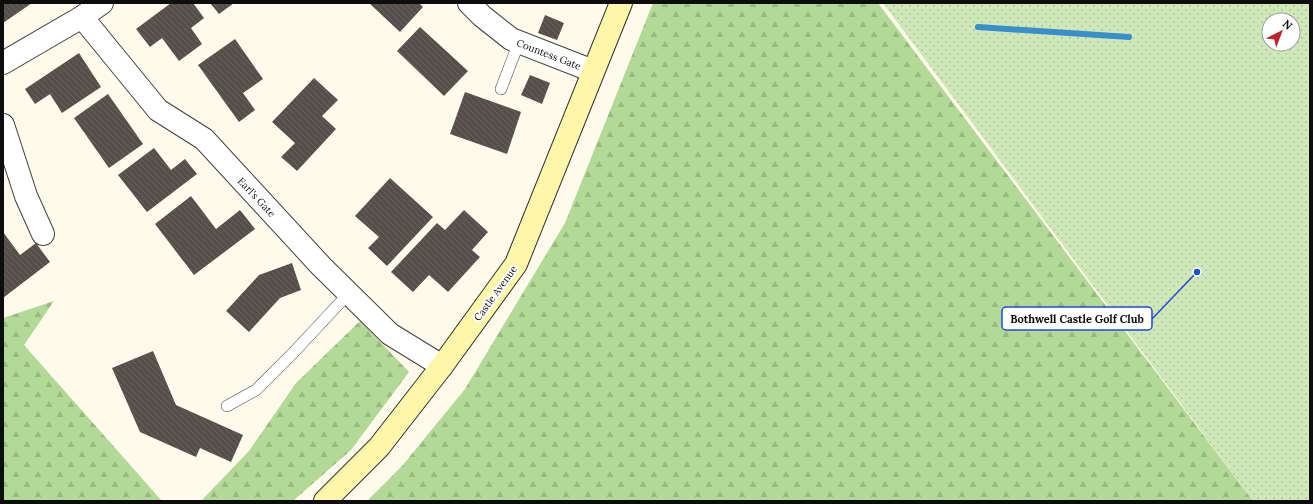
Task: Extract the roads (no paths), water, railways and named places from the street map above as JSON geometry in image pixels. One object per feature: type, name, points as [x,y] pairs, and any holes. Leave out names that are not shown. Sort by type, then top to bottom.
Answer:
[{"type":"street","points":[[3,63],[82,17],[102,3]]},
{"type":"street","name":"Countess Gate","points":[[469,3],[482,16],[511,39],[593,71]]},
{"type":"street","name":"Castle Avenue","points":[[325,501],[379,447],[442,366],[516,264],[621,3]]},
{"type":"street","name":"Earl's Gate","points":[[82,17],[158,110],[204,139],[321,266],[390,334],[442,366]]},
{"type":"street","points":[[3,125],[26,196],[43,234]]},
{"type":"lane","points":[[501,90],[519,42]]},
{"type":"lane","points":[[226,406],[256,390],[349,293]]},
{"type":"waterway","points":[[978,27],[1129,37]]},
{"type":"place","name":"Bothwell Castle Golf Club","points":[[1197,272]]}]
